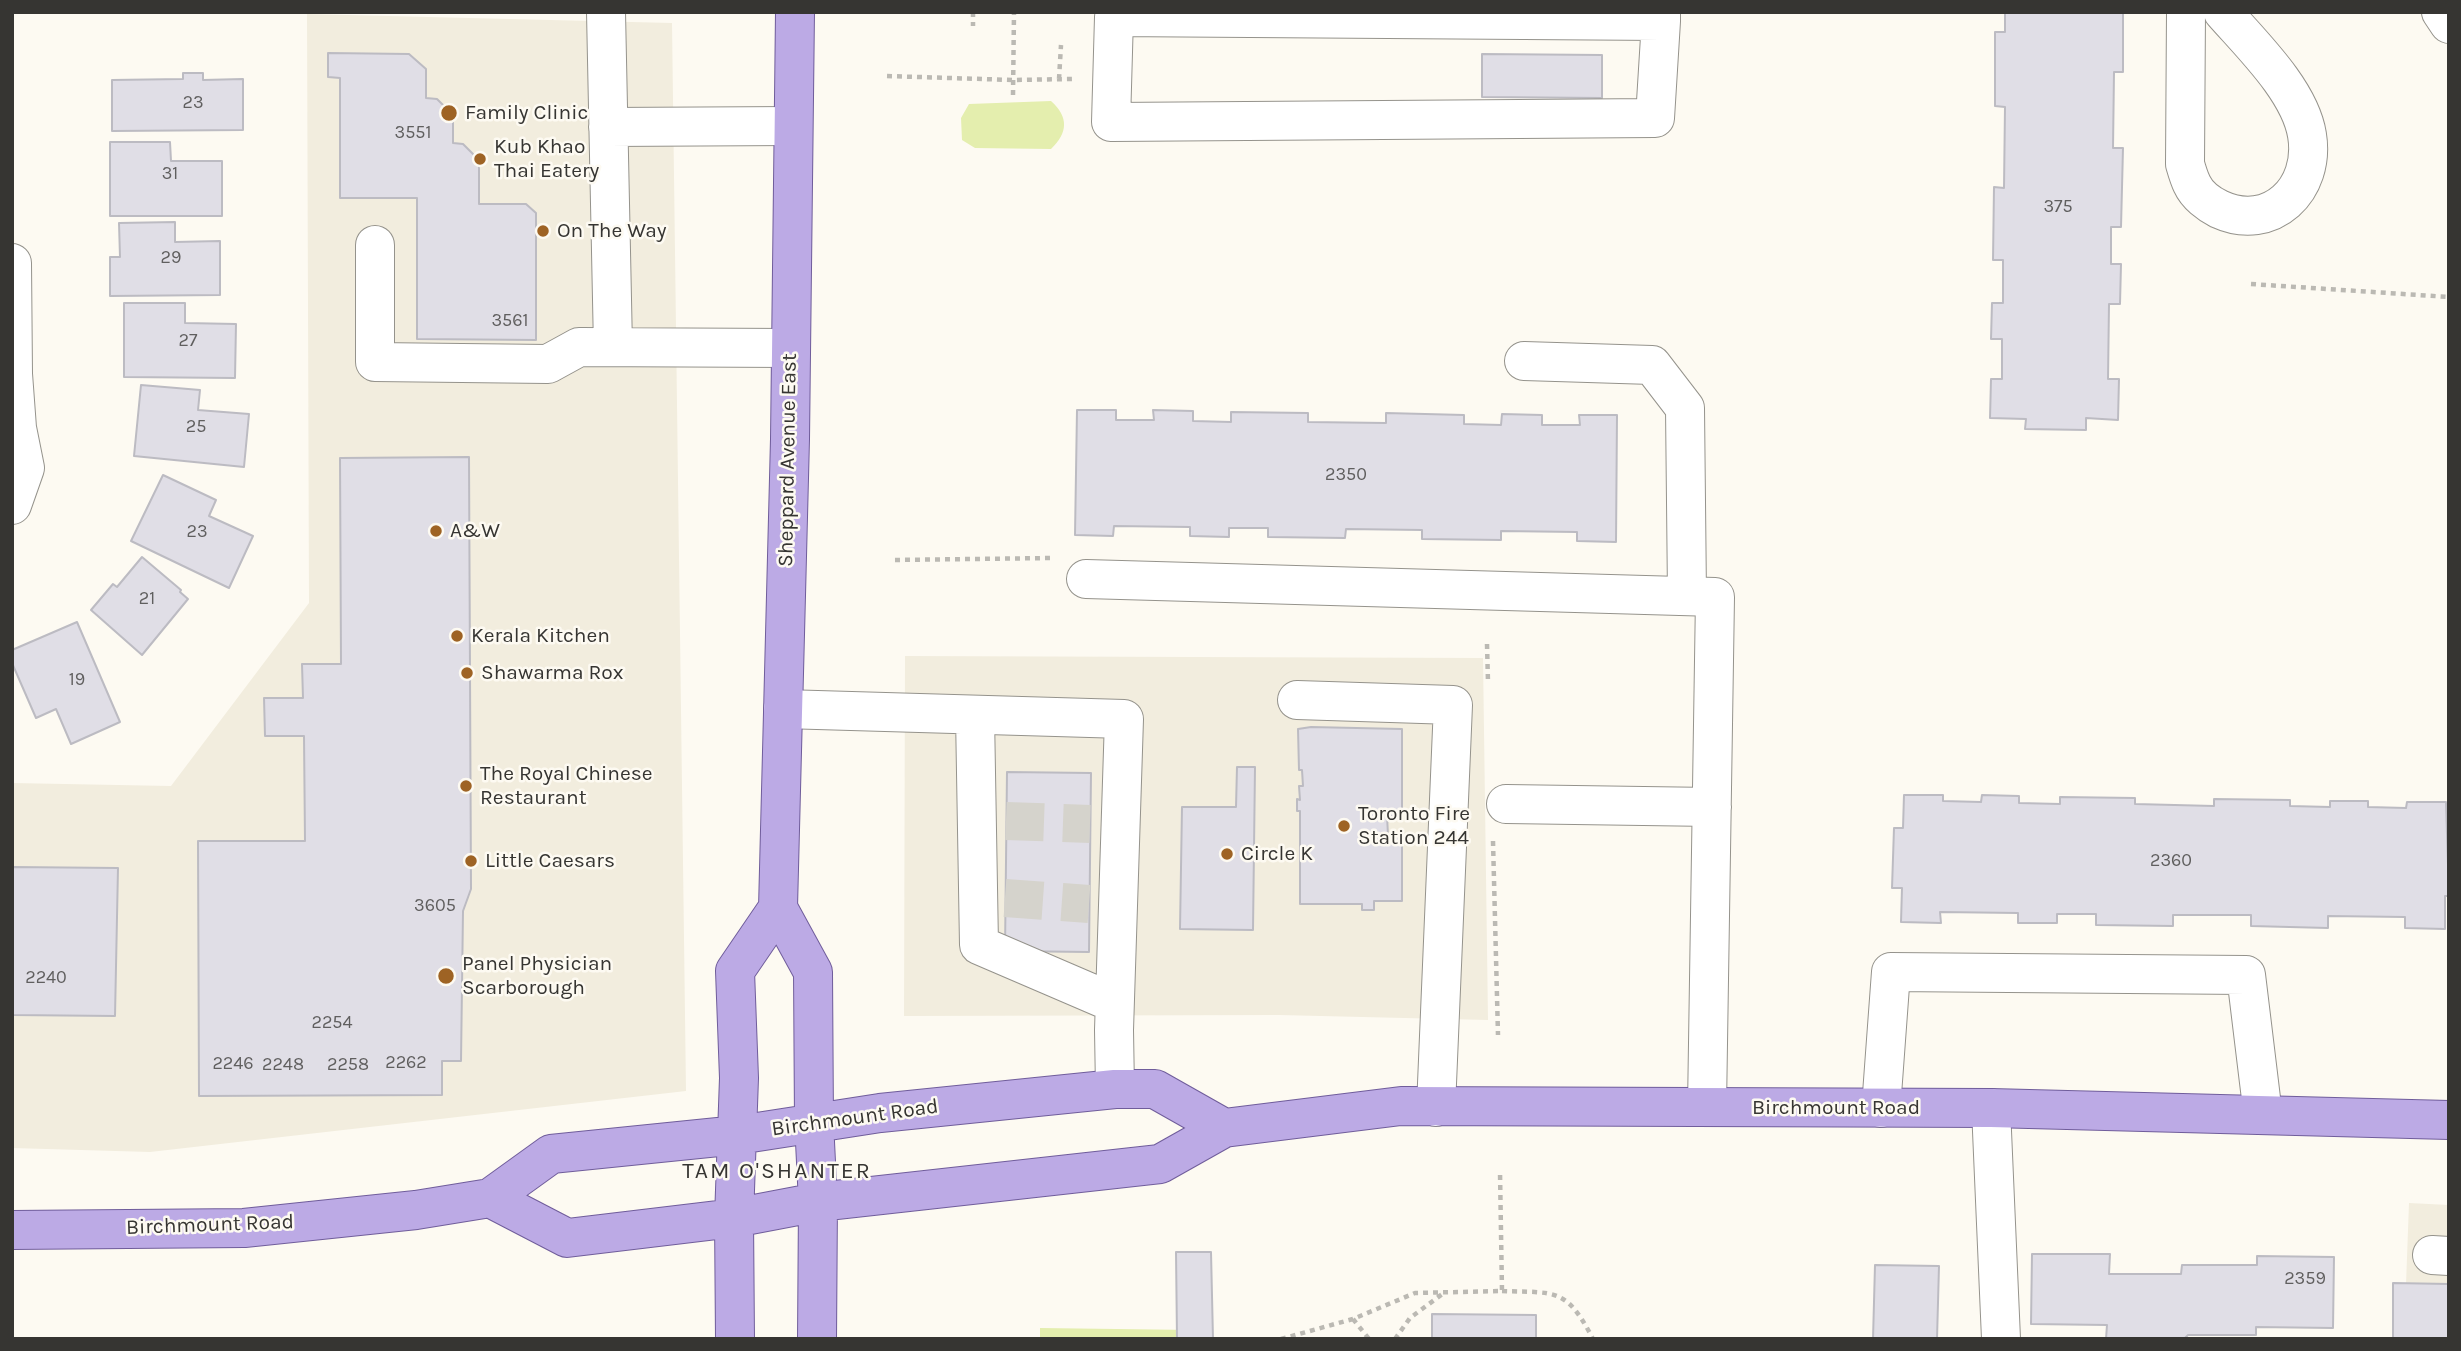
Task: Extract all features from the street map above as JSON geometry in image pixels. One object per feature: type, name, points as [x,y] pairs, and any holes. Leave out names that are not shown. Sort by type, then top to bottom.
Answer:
[{"type":"main road","name":"Sheppard Avenue East","points":[[778,908],[795,12]]},
{"type":"main road","points":[[735,1339],[734,1218],[739,1078],[735,971],[778,908],[813,972],[814,1122],[818,1202],[817,1339]]},
{"type":"main road","name":"Birchmount Road","points":[[12,1230],[244,1228],[416,1210],[490,1198],[551,1154],[737,1135],[880,1113],[1115,1089],[1155,1088],[1224,1128]]},
{"type":"main road","name":"Birchmount Road","points":[[490,1198],[567,1238],[734,1218],[818,1202],[1160,1164],[1224,1128],[1401,1106],[1991,1108],[2449,1120]]},
{"type":"street","points":[[606,12],[612,347]]},
{"type":"street","points":[[2186,12],[2185,164],[2192,186],[2209,204],[2232,215],[2260,215],[2288,202],[2305,177],[2307,135],[2294,100],[2223,12]]},
{"type":"street","points":[[2441,12],[2449,24]]},
{"type":"street","points":[[1114,17],[1661,17],[1655,118],[1111,122],[1114,17]]},
{"type":"street","points":[[608,127],[793,126]]},
{"type":"street","points":[[375,245],[375,362],[548,364],[579,347],[790,348]]},
{"type":"street","points":[[12,263],[13,374],[17,428],[25,468],[12,505]]},
{"type":"street","points":[[1524,361],[1652,365],[1685,408],[1686,596]]},
{"type":"street","points":[[1086,579],[1715,597],[1707,1107]]},
{"type":"street","points":[[1297,700],[1453,705],[1436,1107]]},
{"type":"street","points":[[783,709],[1124,719],[1105,825],[1104,905],[1114,1003],[1115,1089]]},
{"type":"street","points":[[975,715],[991,821],[992,898],[979,945],[1114,1003]]},
{"type":"street","points":[[1506,804],[1712,807]]},
{"type":"street","points":[[1881,1108],[1891,972],[2246,975],[2263,1115]]},
{"type":"street","points":[[1991,1108],[2001,1339]]},
{"type":"path","points":[[973,12],[973,26]]},
{"type":"path","points":[[1013,95],[1014,12]]},
{"type":"path","points":[[1059,79],[1061,45]]},
{"type":"path","points":[[887,76],[1076,79]]},
{"type":"path","points":[[2251,284],[2449,297]]},
{"type":"path","points":[[895,560],[1084,558],[1086,579]]},
{"type":"path","points":[[1500,1172],[1502,1291]]},
{"type":"path","points":[[1281,1339],[1353,1319],[1415,1293],[1502,1291],[1554,1293],[1578,1310],[1593,1339]]},
{"type":"path","points":[[1395,1339],[1410,1318],[1445,1292]]},
{"type":"path","points":[[1353,1319],[1369,1339]]},
{"type":"shaded area","points":[[307,14],[672,23],[686,1091],[150,1152],[12,1148],[12,783],[171,786],[309,603]]},
{"type":"shaded area","points":[[905,656],[1483,658],[1488,1020],[1279,1015],[904,1016]]},
{"type":"shaded area","points":[[2409,1203],[2449,1205],[2449,1339],[2404,1339]]},
{"type":"green space","points":[[1051,101],[1061,113],[1064,125],[1061,137],[1051,149],[975,148],[962,140],[961,118],[969,104]]},
{"type":"green space","points":[[1040,1328],[1194,1330],[1194,1339],[1040,1339]]},
{"type":"building","points":[[2005,12],[2123,12],[2123,72],[2114,72],[2113,148],[2123,148],[2121,227],[2111,227],[2111,264],[2121,264],[2120,304],[2109,304],[2108,379],[2119,379],[2118,420],[2086,418],[2086,430],[2025,429],[2026,419],[1990,418],[1991,379],[2002,379],[2002,339],[1991,339],[1992,303],[2003,303],[2003,260],[1993,260],[1994,187],[2004,188],[2005,107],[1995,106],[1995,32],[2005,32]]},
{"type":"building","points":[[328,53],[409,54],[426,69],[426,98],[437,99],[453,115],[453,143],[463,144],[479,160],[479,204],[526,204],[536,213],[536,340],[417,339],[417,198],[340,198],[340,78],[328,77]]},
{"type":"building","points":[[1482,54],[1602,55],[1602,98],[1482,97]]},
{"type":"building","points":[[183,73],[203,73],[203,80],[243,79],[243,130],[112,131],[112,80],[183,79]]},
{"type":"building","points":[[110,142],[170,142],[171,161],[222,161],[222,216],[110,216]]},
{"type":"building","points":[[175,222],[175,242],[220,241],[220,295],[110,296],[110,257],[120,257],[119,223]]},
{"type":"building","points":[[124,303],[185,303],[185,323],[236,324],[235,378],[124,377]]},
{"type":"building","points":[[141,385],[200,390],[198,410],[249,414],[244,467],[134,456]]},
{"type":"building","points":[[1077,410],[1116,410],[1116,420],[1154,420],[1153,410],[1193,411],[1193,421],[1231,422],[1231,412],[1308,413],[1308,422],[1386,423],[1386,413],[1464,415],[1464,424],[1501,425],[1502,414],[1542,415],[1542,425],[1580,425],[1579,415],[1617,415],[1616,542],[1577,541],[1577,532],[1501,531],[1501,540],[1422,539],[1422,530],[1346,529],[1345,538],[1268,537],[1268,528],[1229,528],[1229,537],[1190,536],[1190,527],[1114,526],[1113,536],[1075,535]]},
{"type":"building","points":[[469,457],[471,889],[463,911],[461,1061],[442,1061],[442,1095],[199,1096],[198,841],[305,841],[304,736],[265,736],[264,698],[303,698],[302,664],[341,664],[340,458]]},
{"type":"building","points":[[163,475],[216,500],[209,516],[253,536],[229,588],[131,541]]},
{"type":"building","points":[[142,557],[188,599],[142,655],[91,610],[113,584],[117,587]]},
{"type":"building","points":[[77,622],[120,722],[71,744],[56,709],[36,718],[12,663],[12,650]]},
{"type":"building","name":"Toronto Fire Station 244","points":[[1298,729],[1402,729],[1402,816],[1387,816],[1388,835],[1402,835],[1402,901],[1374,901],[1374,910],[1362,910],[1362,904],[1300,904],[1300,811],[1297,811],[1297,799],[1300,800],[1299,786],[1303,786],[1302,770],[1299,770]]},
{"type":"building","points":[[1237,767],[1255,767],[1253,930],[1180,929],[1182,807],[1236,807]]},
{"type":"building","points":[[1007,772],[1091,773],[1089,952],[1005,951]]},
{"type":"building","points":[[1904,795],[1943,795],[1943,801],[1981,802],[1982,795],[2019,796],[2019,803],[2060,804],[2060,797],[2135,798],[2135,804],[2214,806],[2214,799],[2290,800],[2290,806],[2330,807],[2330,801],[2368,801],[2368,807],[2406,808],[2407,802],[2446,802],[2449,896],[2445,896],[2445,929],[2405,928],[2405,917],[2328,916],[2328,928],[2251,926],[2251,915],[2173,915],[2173,926],[2096,925],[2096,914],[2057,914],[2057,923],[2018,923],[2018,913],[1940,912],[1941,923],[1901,922],[1902,888],[1892,888],[1894,828],[1903,828]]},
{"type":"building","points":[[12,867],[118,868],[115,1016],[12,1015]]},
{"type":"building","points":[[1176,1252],[1211,1252],[1213,1339],[1177,1339]]},
{"type":"building","points":[[2032,1254],[2110,1254],[2109,1274],[2181,1274],[2182,1265],[2257,1265],[2257,1256],[2334,1257],[2333,1328],[2256,1327],[2256,1335],[2106,1339],[2107,1325],[2031,1324]]},
{"type":"building","points":[[1875,1265],[1939,1266],[1937,1339],[1873,1339]]},
{"type":"building","points":[[2393,1283],[2449,1284],[2449,1339],[2393,1339]]},
{"type":"building","points":[[1432,1314],[1536,1315],[1536,1339],[1432,1339]]},
{"type":"tunnel","points":[[1006,821],[1090,824]]},
{"type":"tunnel","points":[[1005,898],[1089,904]]},
{"type":"place","name":"Family Clinic","points":[[449,113]]},
{"type":"place","name":"Kub Khao Thai Eatery","points":[[480,159]]},
{"type":"place","name":"On The Way","points":[[543,231]]},
{"type":"place","name":"A&W","points":[[436,531]]},
{"type":"place","name":"Kerala Kitchen","points":[[457,636]]},
{"type":"place","name":"Shawarma Rox","points":[[467,673]]},
{"type":"place","name":"The Royal Chinese Restaurant","points":[[466,786]]},
{"type":"place","name":"Toronto Fire Station 244","points":[[1344,826]]},
{"type":"place","name":"Circle K","points":[[1227,854]]},
{"type":"place","name":"Little Caesars","points":[[471,861]]},
{"type":"place","name":"Panel Physician Scarborough","points":[[446,976]]},
{"type":"district","name":"TAM O'SHANTER","points":[[777,1171]]}]
